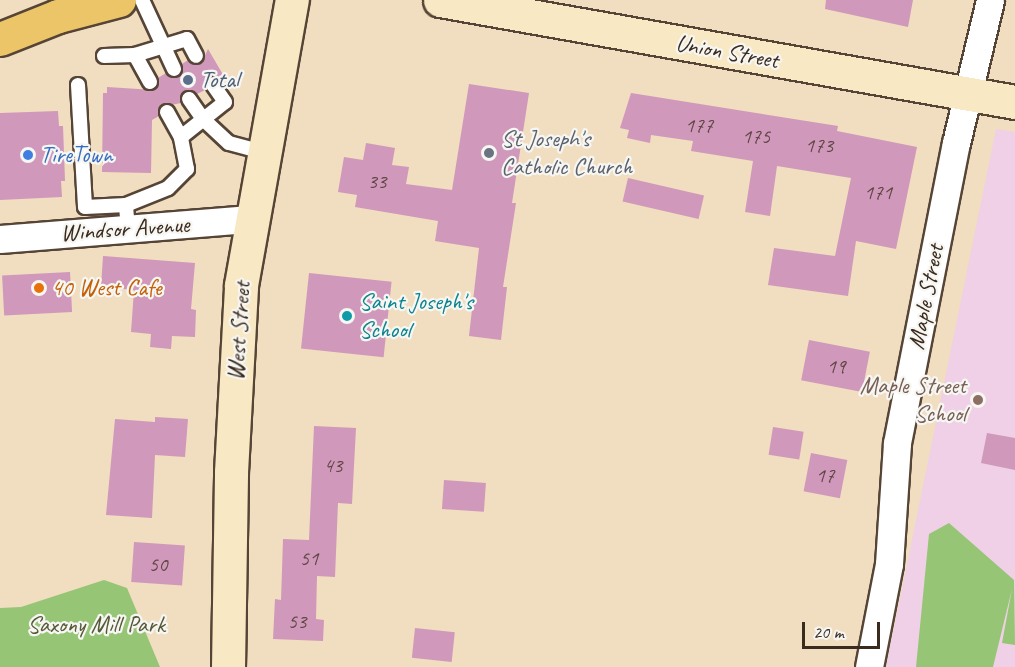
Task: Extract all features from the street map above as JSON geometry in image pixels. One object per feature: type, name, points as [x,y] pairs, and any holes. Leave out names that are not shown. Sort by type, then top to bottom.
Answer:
[{"type":"main road","points":[[0,39],[58,16],[119,0]]},
{"type":"main road","name":"West Street","points":[[228,667],[237,336],[250,219],[292,0]]},
{"type":"main road","name":"Union Street","points":[[440,0],[1015,102]]},
{"type":"street","name":"Maple Street","points":[[869,667],[889,564],[897,443],[968,94],[990,0]]},
{"type":"street","name":"Windsor Avenue","points":[[0,239],[127,217],[250,219]]},
{"type":"lane","points":[[142,0],[174,69]]},
{"type":"lane","points":[[104,56],[135,55],[161,45],[187,39],[196,56]]},
{"type":"lane","points":[[135,55],[150,82]]},
{"type":"lane","points":[[78,85],[85,207],[127,217],[168,188],[187,169],[181,137],[167,112]]},
{"type":"lane","points":[[181,137],[225,102],[213,85]]},
{"type":"lane","points":[[189,99],[203,119],[229,143],[262,153]]},
{"type":"shaded area","name":"Maple Street School","points":[[996,129],[1015,132],[1015,667],[886,667]]},
{"type":"green space","points":[[949,523],[1014,580],[1015,645],[1002,643],[1012,589],[993,667],[916,667],[929,534]]},
{"type":"green space","name":"Saxony Mill Park","points":[[104,580],[127,588],[160,667],[0,667],[0,608],[21,607]]},
{"type":"building","points":[[826,0],[913,0],[908,27],[825,9]]},
{"type":"building","points":[[208,49],[225,78],[208,77],[205,90],[197,94],[184,91],[181,103],[160,107],[159,116],[152,120],[151,173],[102,172],[103,93],[107,93],[107,87],[154,90],[158,78],[166,73],[178,77],[182,64],[188,60],[201,64]]},
{"type":"building","points":[[469,84],[529,93],[512,203],[516,203],[503,287],[507,287],[501,340],[469,336],[479,248],[435,241],[438,221],[355,207],[357,195],[338,192],[344,157],[363,160],[366,143],[395,148],[392,165],[409,167],[406,184],[452,190]]},
{"type":"building","points":[[631,93],[838,126],[837,131],[917,147],[896,249],[856,241],[848,296],[768,285],[774,248],[835,256],[851,178],[777,166],[770,216],[745,212],[753,161],[691,151],[693,141],[651,135],[650,143],[627,138],[629,130],[620,128]]},
{"type":"building","points":[[58,111],[59,126],[63,126],[65,181],[61,181],[62,197],[0,200],[0,113]]},
{"type":"building","points":[[628,178],[704,196],[699,219],[623,201]]},
{"type":"building","points":[[103,256],[195,263],[191,309],[196,310],[195,337],[172,336],[171,349],[150,347],[151,334],[131,332],[134,290],[101,287]]},
{"type":"building","points":[[70,272],[72,312],[4,316],[2,276]]},
{"type":"building","name":"Saint Joseph's School","points":[[309,273],[392,282],[384,357],[301,349]]},
{"type":"building","points":[[809,340],[870,352],[862,392],[801,380]]},
{"type":"building","points":[[155,417],[188,419],[185,457],[155,455],[152,518],[106,515],[115,419],[155,422]]},
{"type":"building","points":[[314,426],[356,428],[352,504],[338,503],[335,577],[317,576],[316,619],[324,620],[323,641],[273,639],[275,599],[281,600],[283,539],[309,540]]},
{"type":"building","points":[[773,427],[804,432],[799,460],[769,455]]},
{"type":"building","points":[[987,433],[1015,438],[1015,470],[981,463]]},
{"type":"building","points":[[811,453],[847,460],[840,498],[804,491]]},
{"type":"building","points":[[444,480],[486,483],[484,512],[442,509]]},
{"type":"building","points":[[134,542],[185,546],[182,585],[131,582]]},
{"type":"building","points":[[415,628],[455,632],[452,662],[412,658]]},
{"type":"place","name":"Total","points":[[188,80]]},
{"type":"place","name":"St Joseph's Catholic Church","points":[[489,153]]},
{"type":"place","name":"TireTown","points":[[28,155]]},
{"type":"place","name":"40 West Cafe","points":[[39,288]]},
{"type":"place","name":"Saint Joseph's School","points":[[347,316]]},
{"type":"place","name":"Maple Street School","points":[[978,400]]}]
